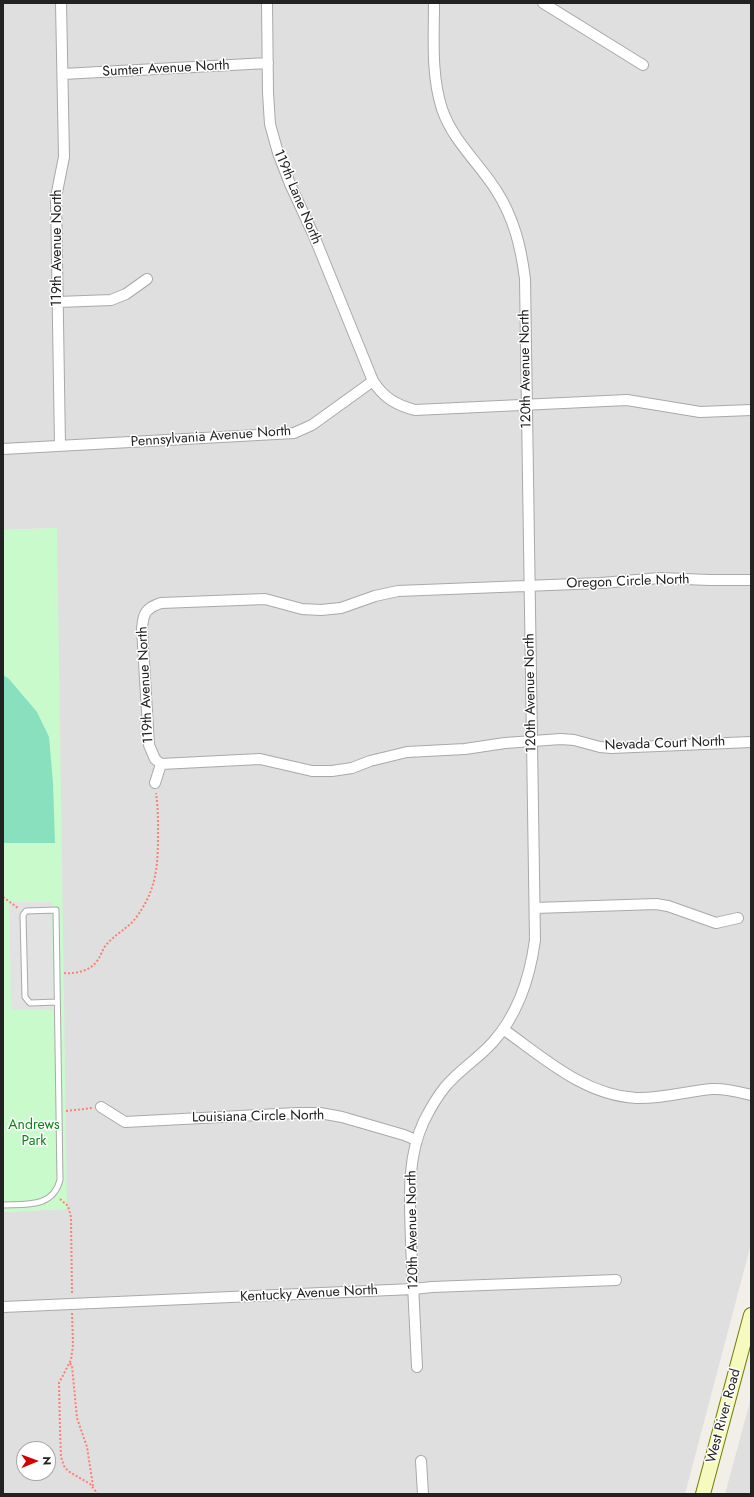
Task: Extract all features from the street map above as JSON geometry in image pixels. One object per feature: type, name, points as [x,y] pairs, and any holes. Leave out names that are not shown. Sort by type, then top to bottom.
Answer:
[{"type":"main road","name":"West River Road","points":[[703,1494],[751,1315]]},
{"type":"street","name":"119th Avenue North","points":[[60,446],[56,197],[64,157],[61,3]]},
{"type":"street","name":"119th Lane North","points":[[266,3],[270,124],[278,154],[314,236],[373,381]]},
{"type":"street","name":"120th Avenue North","points":[[417,1367],[410,1182],[412,1159],[416,1140],[424,1121],[446,1086],[485,1050],[503,1029],[514,1013],[525,988],[532,963],[535,940],[525,279],[522,254],[517,232],[508,209],[496,189],[452,132],[442,110],[436,87],[434,63],[434,3]]},
{"type":"street","points":[[543,3],[644,65]]},
{"type":"street","name":"Sumter Avenue North","points":[[63,74],[268,63]]},
{"type":"street","points":[[58,302],[111,300],[126,294],[147,279]]},
{"type":"street","points":[[373,381],[379,390],[391,401],[416,410],[627,400],[700,412],[751,410]]},
{"type":"street","name":"Pennsylvania Avenue North","points":[[3,449],[294,433],[312,426],[373,381]]},
{"type":"street","name":"Oregon Circle North","points":[[150,607],[161,603],[265,599],[302,609],[321,610],[341,608],[375,596],[398,591],[601,583],[660,578],[751,580]]},
{"type":"street","name":"119th Avenue North","points":[[150,607],[145,613],[142,628],[148,745],[155,759],[161,764]]},
{"type":"street","name":"Nevada Court North","points":[[161,764],[260,760],[312,771],[332,771],[352,768],[376,759],[407,752],[465,749],[505,743],[532,741],[561,739],[574,740],[600,747],[611,748],[751,742]]},
{"type":"street","points":[[155,784],[161,764]]},
{"type":"street","points":[[535,908],[656,904],[668,906],[716,923],[738,918]]},
{"type":"street","points":[[503,1029],[581,1083],[616,1096],[637,1098],[657,1097],[714,1089],[751,1094]]},
{"type":"street","name":"Louisiana Circle North","points":[[101,1107],[125,1122],[320,1113],[404,1135],[416,1140]]},
{"type":"street","name":"Kentucky Avenue North","points":[[3,1307],[616,1280]]},
{"type":"street","points":[[421,1461],[423,1494]]},
{"type":"lane","points":[[3,1205],[44,1201],[58,1189],[60,1180],[56,910],[26,911],[23,915],[25,997],[30,1003],[57,1002]]},
{"type":"path","points":[[56,973],[71,973],[91,967],[98,960],[101,952],[107,944],[126,929],[135,919],[152,889],[158,866],[158,805],[155,784]]},
{"type":"path","points":[[3,898],[24,912]]},
{"type":"path","points":[[58,1111],[101,1107]]},
{"type":"path","points":[[54,1194],[68,1206],[71,1217],[72,1293]]},
{"type":"path","points":[[72,1312],[73,1345],[70,1362],[60,1383],[61,1457],[64,1466],[68,1471],[93,1487],[98,1494]]},
{"type":"path","points":[[70,1362],[72,1366],[77,1418],[87,1447],[93,1487]]},
{"type":"shaded area","points":[[3,3],[751,3],[751,1244],[685,1494],[3,1494],[3,1212],[66,1209],[56,528],[3,530]]},
{"type":"shaded area","points":[[9,902],[52,902],[53,1010],[11,1010]]},
{"type":"shaded area","points":[[751,1398],[751,1494],[725,1494]]},
{"type":"green space","name":"Andrews Park","points":[[57,528],[67,1209],[3,1212],[3,530]]},
{"type":"green space","points":[[3,675],[9,679],[37,712],[49,737],[53,783],[55,843],[3,843]]}]
